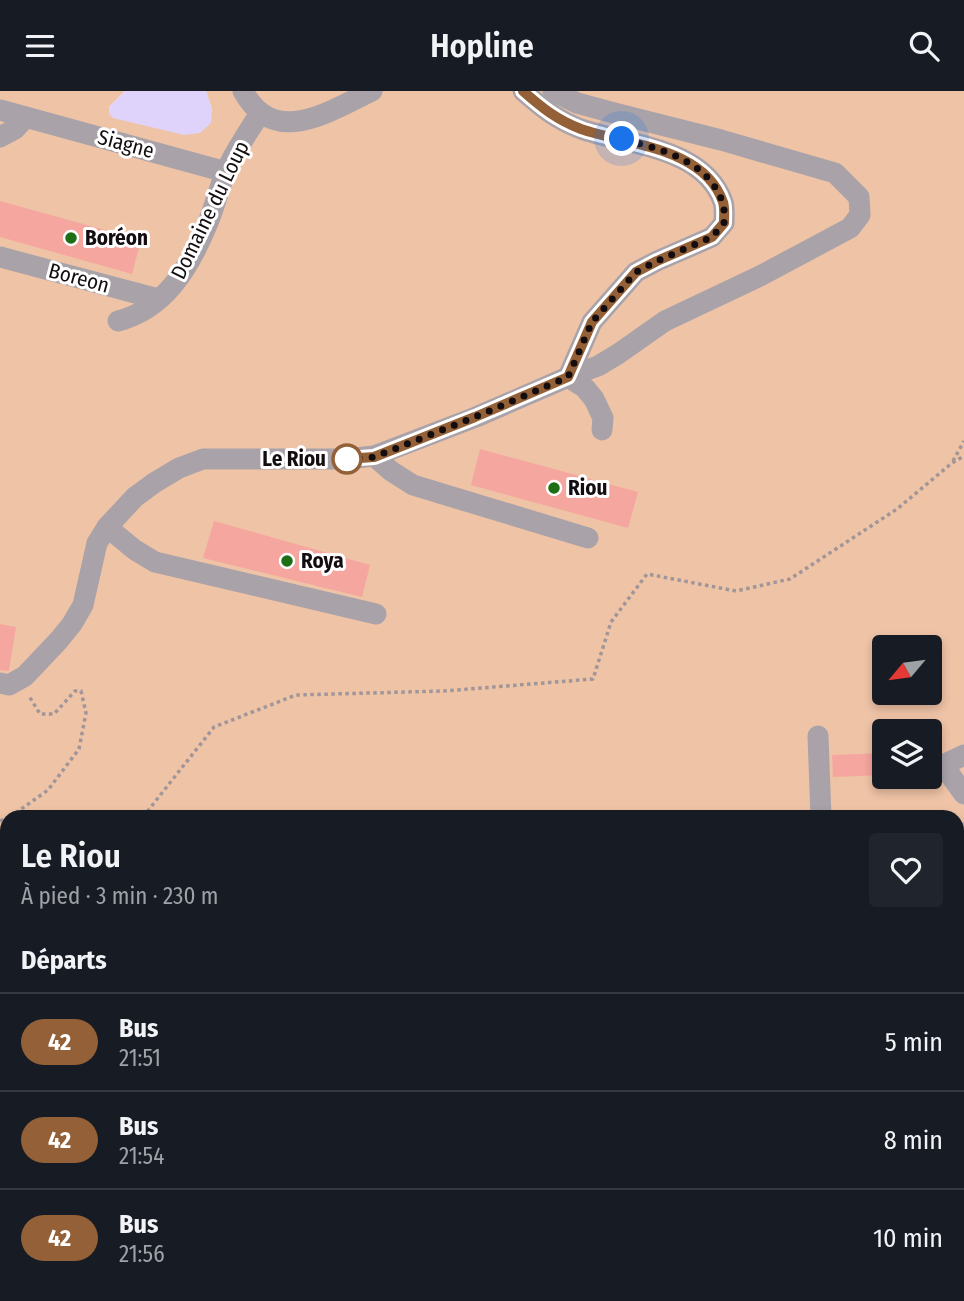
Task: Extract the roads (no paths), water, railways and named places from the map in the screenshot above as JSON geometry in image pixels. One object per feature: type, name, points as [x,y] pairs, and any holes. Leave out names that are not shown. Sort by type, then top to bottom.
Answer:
[{"type":"street","points":[[243,91],[249,103],[260,113],[273,120],[288,123],[309,121],[372,91]]},
{"type":"street","points":[[523,91],[547,112],[580,128],[665,151],[693,165],[712,182],[723,203],[724,223],[712,237],[636,272],[615,295],[592,322],[568,377]]},
{"type":"street","points":[[10,681],[25,676],[72,624],[83,605],[97,543],[107,527],[135,497],[179,468],[203,459],[374,457],[598,366],[665,321],[760,276],[850,227],[860,215],[859,197],[835,173],[722,140],[577,103],[553,91]]},
{"type":"street","name":"Siagne","points":[[0,110],[226,172]]},
{"type":"street","name":"Domaine du Loup","points":[[118,321],[151,307],[179,279],[207,226],[226,172],[260,113]]},
{"type":"street","points":[[0,137],[15,129],[26,117]]},
{"type":"street","name":"Boreon","points":[[0,257],[158,299]]},
{"type":"street","points":[[568,377],[585,388],[594,399],[603,418],[602,430]]},
{"type":"street","points":[[374,457],[413,485],[588,538]]},
{"type":"street","points":[[107,527],[155,562],[376,614]]},
{"type":"street","points":[[818,736],[821,810]]},
{"type":"street","points":[[964,755],[943,765],[964,795]]},
{"type":"place","name":"Boréon","points":[[71,238]]},
{"type":"place","name":"Le Riou","points":[[347,459]]},
{"type":"place","name":"Riou","points":[[554,488]]},
{"type":"place","name":"Roya","points":[[287,561]]}]
